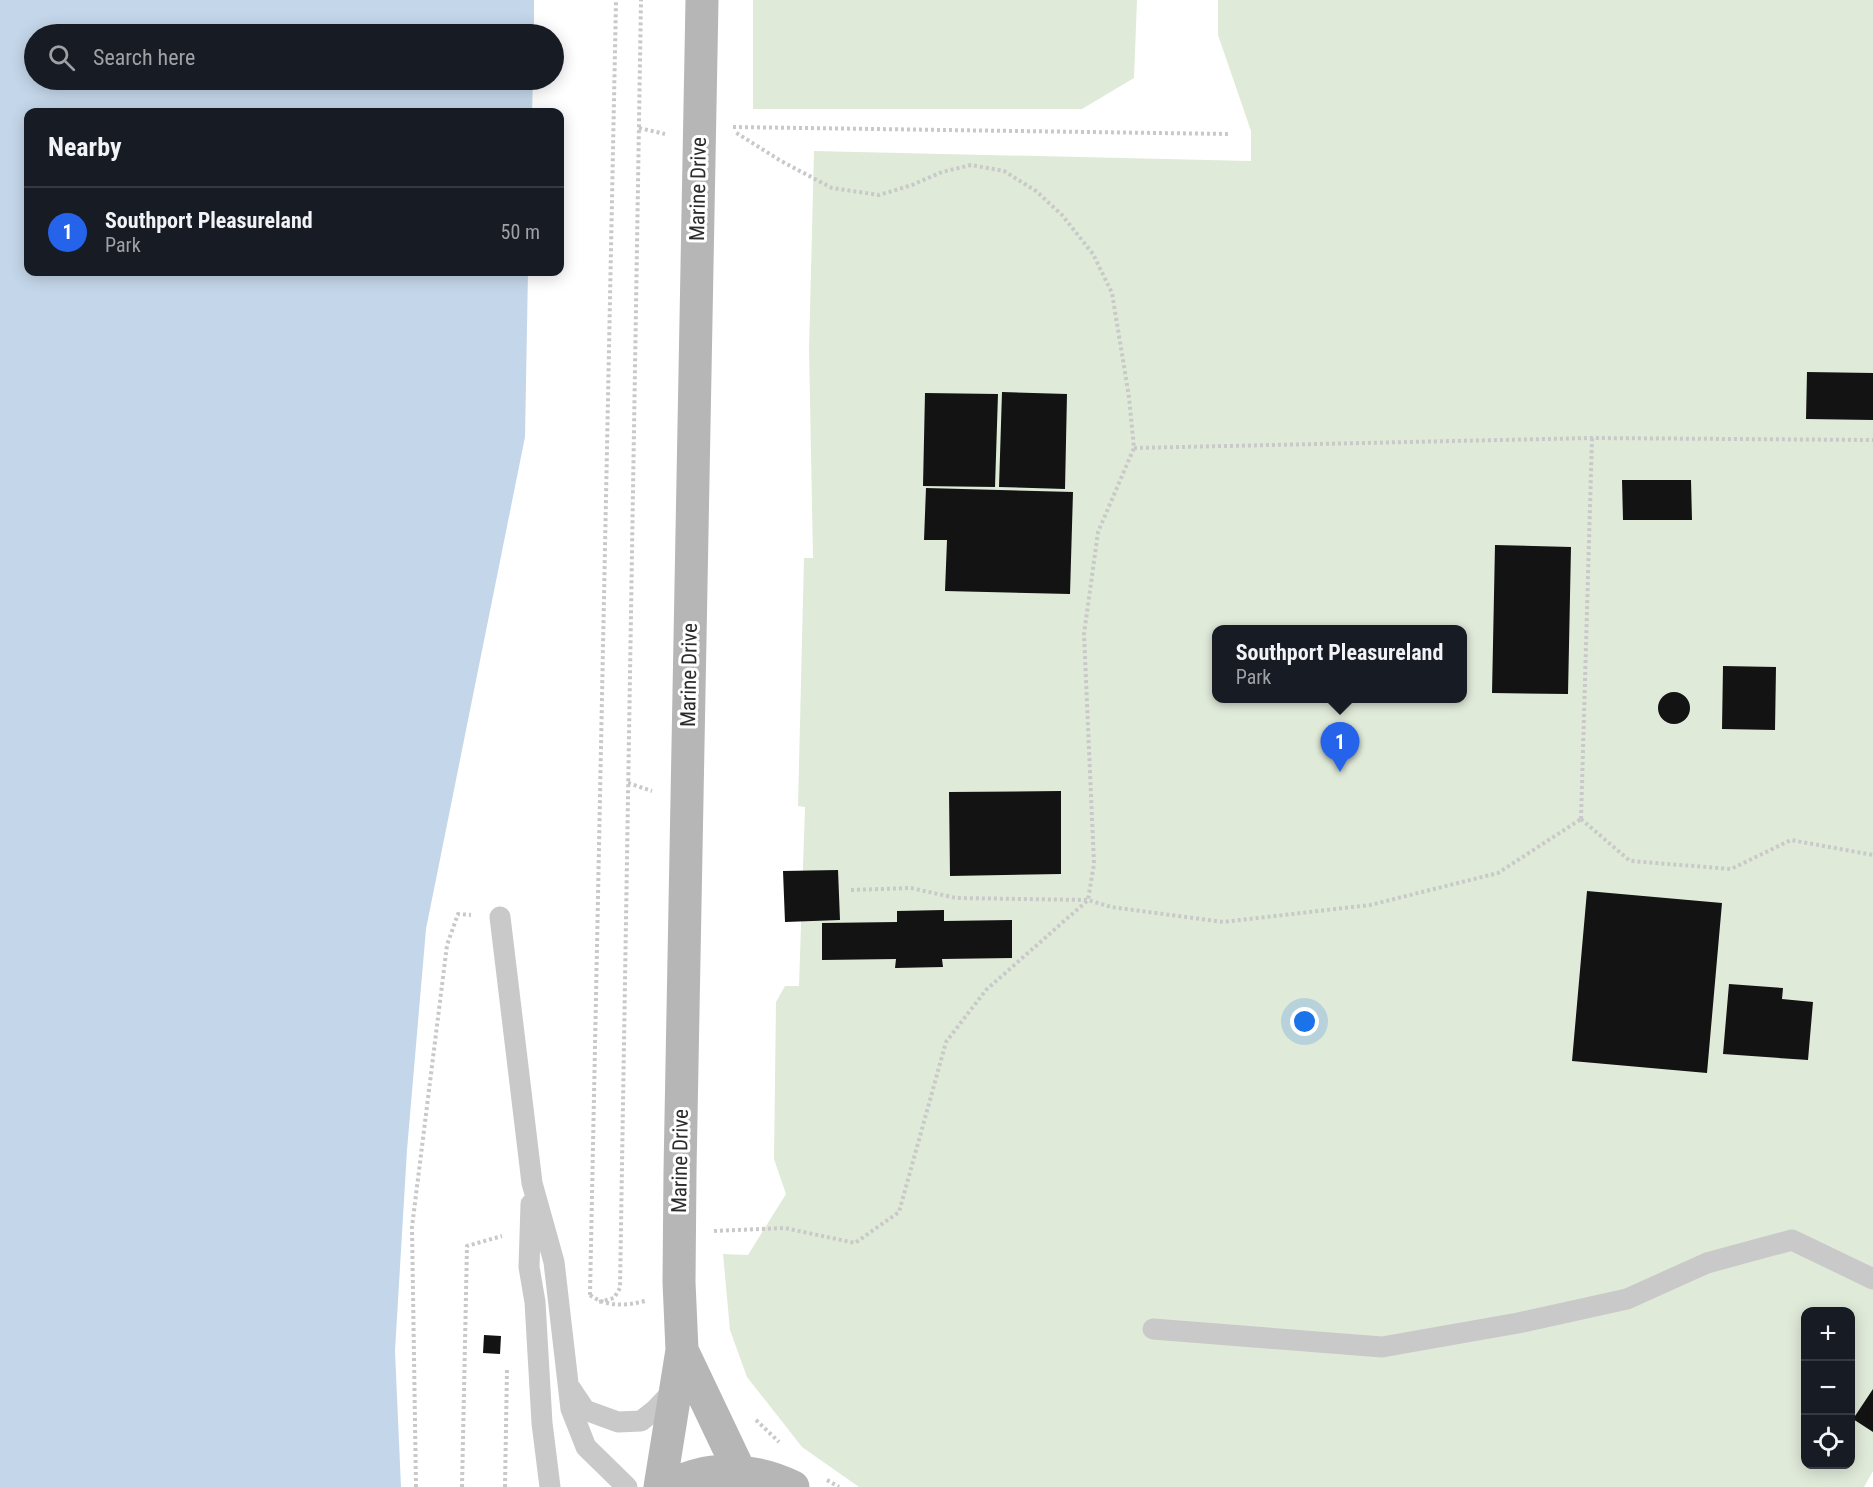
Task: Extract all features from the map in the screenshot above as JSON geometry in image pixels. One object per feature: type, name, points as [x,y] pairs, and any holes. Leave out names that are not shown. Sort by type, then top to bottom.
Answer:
[{"type":"street","name":"Marine Drive","points":[[661,1487],[682,1350],[679,1282],[680,1171],[702,0]]},
{"type":"street","name":"Marine Drive","points":[[682,1350],[740,1472]]},
{"type":"street","points":[[661,1487],[699,1474],[740,1472],[779,1480],[793,1487]]},
{"type":"lane","points":[[501,917],[532,1183],[529,1267],[535,1302],[542,1423],[550,1487]]},
{"type":"lane","points":[[532,1183],[554,1262],[571,1409],[586,1448],[627,1487]]},
{"type":"lane","points":[[1153,1329],[1382,1347],[1518,1323],[1627,1299],[1707,1263],[1792,1240],[1873,1279]]},
{"type":"lane","points":[[568,1383],[585,1410],[618,1422],[641,1421],[675,1389]]},
{"type":"path","points":[[616,0],[590,1295],[599,1302],[628,1306],[646,1301]]},
{"type":"path","points":[[599,1302],[614,1298],[620,1287],[641,0]]},
{"type":"path","points":[[714,1231],[785,1228],[855,1243],[899,1212],[946,1042],[986,990],[1088,900],[1094,864],[1084,634],[1098,532],[1134,448],[1129,397],[1112,293],[1093,254],[1062,215],[1036,190],[1004,171],[971,165],[942,172],[912,185],[879,195],[832,188],[781,161],[727,127],[1229,134]]},
{"type":"path","points":[[639,128],[666,134]]},
{"type":"path","points":[[1134,448],[1592,438],[1873,440]]},
{"type":"path","points":[[1581,819],[1592,438]]},
{"type":"path","points":[[628,783],[652,791]]},
{"type":"path","points":[[1581,819],[1630,861],[1731,869],[1791,840],[1873,855]]},
{"type":"path","points":[[850,891],[911,888],[956,898],[1088,900],[1111,907],[1223,922],[1370,905],[1498,873],[1581,819]]},
{"type":"path","points":[[416,1487],[412,1227],[447,945],[458,914],[501,917]]},
{"type":"path","points":[[462,1487],[467,1246],[505,1235]]},
{"type":"path","points":[[506,1487],[507,1361]]},
{"type":"green space","points":[[753,0],[1137,0],[1134,78],[1082,109],[753,109]]},
{"type":"green space","points":[[1218,0],[1873,0],[1873,1471],[1864,1487],[859,1487],[802,1447],[747,1377],[730,1330],[723,1254],[748,1255],[786,1194],[774,1159],[776,1002],[785,986],[799,986],[805,807],[798,806],[804,558],[813,558],[809,350],[814,151],[1251,161],[1251,131],[1218,35]]},
{"type":"water","points":[[0,0],[534,0],[534,24],[24,24],[24,90],[533,90],[532,108],[24,108],[24,276],[528,276],[525,437],[426,929],[407,1150],[395,1351],[401,1487],[0,1487]]},
{"type":"building","points":[[1807,372],[1873,373],[1873,420],[1806,419]]},
{"type":"building","points":[[1002,392],[1067,394],[1065,489],[999,487]]},
{"type":"building","points":[[925,393],[998,394],[995,487],[923,486]]},
{"type":"building","points":[[1622,480],[1691,480],[1692,520],[1623,520]]},
{"type":"building","points":[[926,488],[1073,492],[1070,594],[945,591],[947,540],[924,540]]},
{"type":"building","points":[[1495,545],[1571,547],[1568,694],[1492,693]]},
{"type":"building","points":[[1723,666],[1776,667],[1775,730],[1722,729]]},
{"type":"building","points":[[1674,692],[1685,697],[1690,708],[1685,719],[1674,724],[1663,719],[1658,708],[1663,697]]},
{"type":"building","points":[[1061,791],[1061,874],[950,876],[949,792]]},
{"type":"building","points":[[838,870],[840,920],[785,922],[783,871]]},
{"type":"building","points":[[1587,891],[1722,903],[1707,1073],[1572,1061]]},
{"type":"building","points":[[944,910],[944,921],[1012,920],[1012,958],[942,959],[943,967],[895,968],[896,959],[822,960],[822,923],[897,922],[897,911]]},
{"type":"building","points":[[1729,984],[1783,988],[1782,999],[1813,1002],[1808,1060],[1723,1054]]},
{"type":"building","points":[[484,1335],[501,1336],[500,1354],[483,1353]]},
{"type":"building","points":[[1873,1389],[1873,1432],[1855,1420],[1855,1416]]},
{"type":"place","name":"Southport Pleasureland","points":[[1340,772]]}]
